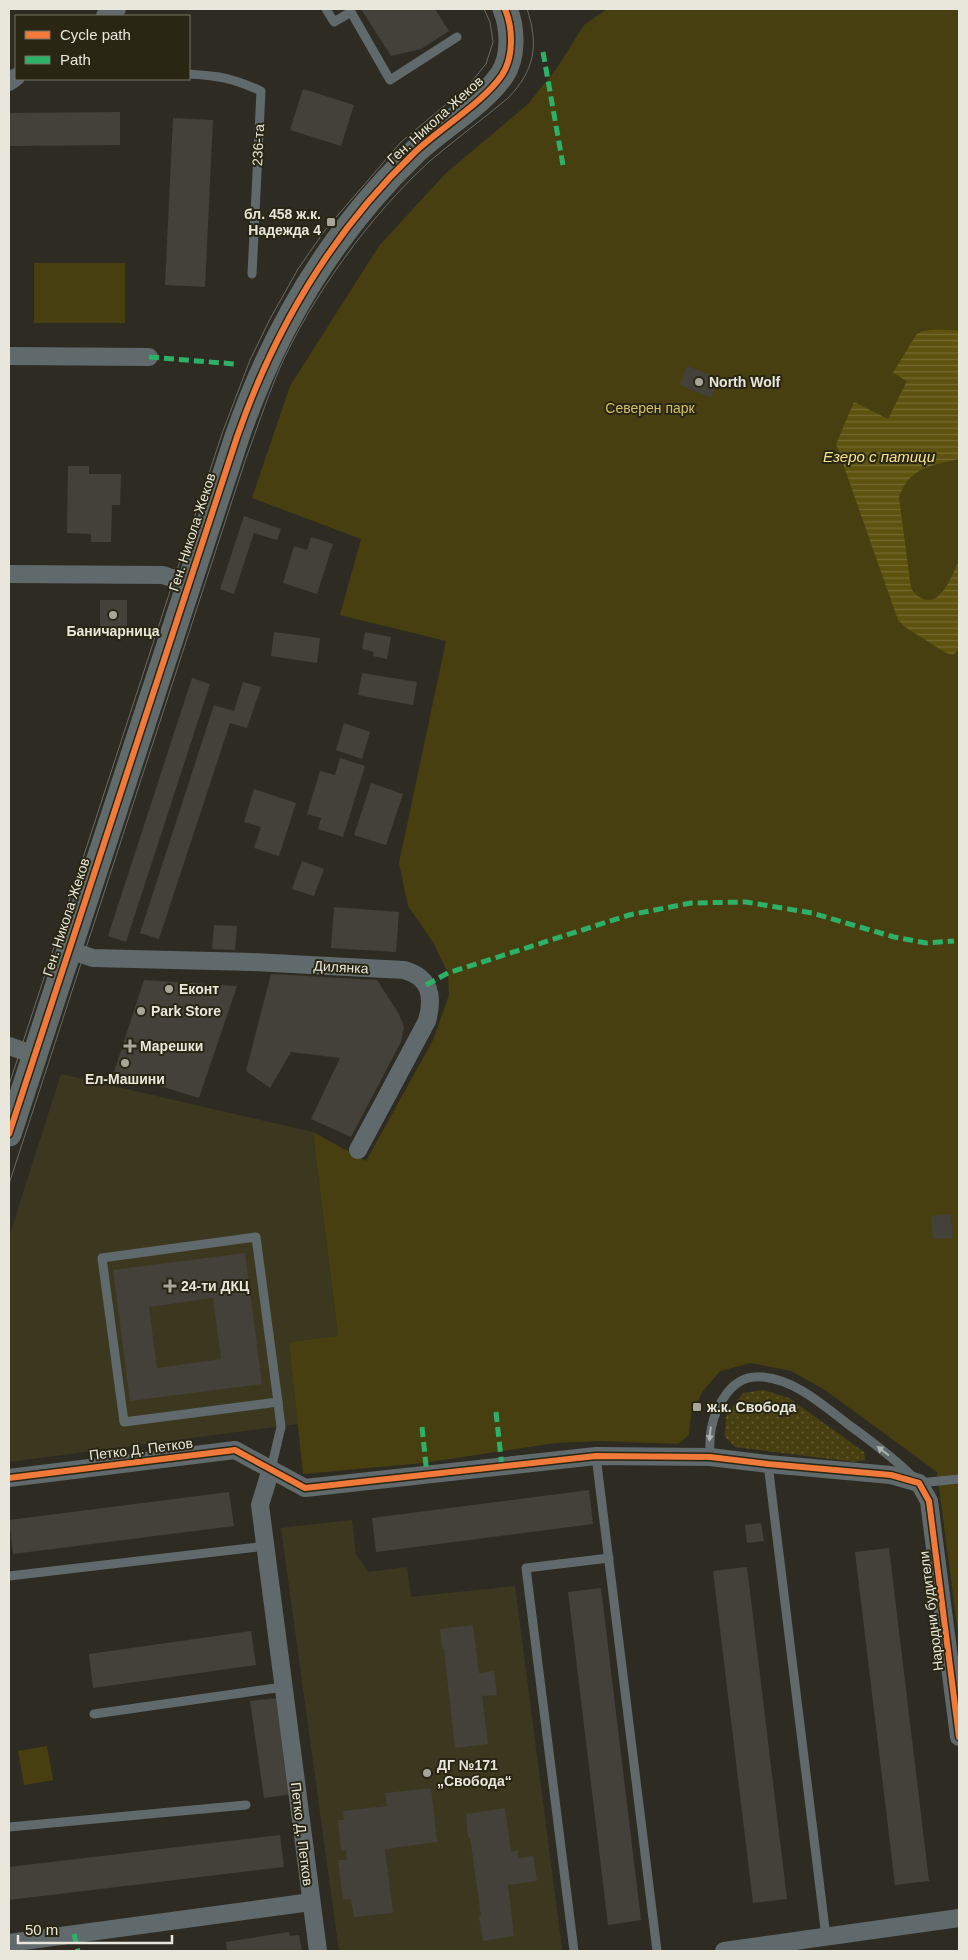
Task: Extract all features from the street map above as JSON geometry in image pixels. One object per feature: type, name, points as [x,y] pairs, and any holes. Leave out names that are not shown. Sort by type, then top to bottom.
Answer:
[{"type":"street","name":"Ген. Никола Жеков","points":[[9,1134],[249,401],[283,327],[327,256],[370,200],[414,153],[488,91],[503,74],[511,42],[510,28],[505,9]]},
{"type":"street","points":[[9,356],[150,357]]},
{"type":"street","points":[[9,574],[163,575],[189,584]]},
{"type":"street","name":"Дилянка","points":[[69,950],[93,958],[271,963],[404,970],[417,974],[426,985],[430,995],[431,1006],[427,1021],[358,1150]]},
{"type":"street","points":[[9,1046],[34,1055]]},
{"type":"street","name":"Петко Д. Петков","points":[[9,1478],[235,1450],[271,1469],[260,1505],[318,1951]]},
{"type":"street","points":[[271,1469],[305,1488],[596,1456],[710,1457],[892,1475],[919,1483]]},
{"type":"street","name":"Народни будители","points":[[919,1483],[929,1501],[934,1528],[959,1737]]},
{"type":"street","name":"Петко Д. Петков","points":[[9,1943],[311,1902]]},
{"type":"street","points":[[724,1951],[959,1918]]},
{"type":"lane","points":[[326,9],[334,22],[351,12],[390,80],[458,37]]},
{"type":"lane","name":"236-та","points":[[190,74],[227,78],[261,91],[252,274]]},
{"type":"lane","points":[[271,1469],[281,1427],[278,1402],[256,1237],[102,1258],[124,1422],[278,1402]]},
{"type":"lane","points":[[710,1457],[709,1438],[712,1422],[728,1391],[743,1379],[763,1377],[790,1384],[814,1399],[899,1462],[919,1483],[959,1478]]},
{"type":"lane","points":[[596,1456],[656,1951]]},
{"type":"lane","points":[[768,1464],[826,1937]]},
{"type":"lane","points":[[9,1576],[266,1546]]},
{"type":"lane","points":[[574,1951],[526,1568],[609,1558]]},
{"type":"lane","points":[[94,1714],[283,1687]]},
{"type":"lane","points":[[9,1826],[246,1804]]},
{"type":"shaded area","name":"24-ти ДКЦ","points":[[61,1074],[313,1132],[338,1336],[289,1342],[298,1424],[9,1462],[9,1237]]},
{"type":"shaded area","name":"ДГ №171 „Свобода“","points":[[352,1520],[356,1554],[368,1572],[407,1567],[411,1597],[515,1586],[562,1949],[560,1951],[339,1951],[281,1528]]},
{"type":"green space","name":"Северен парк","points":[[607,9],[959,9],[959,1641],[937,1472],[825,1390],[791,1371],[751,1363],[720,1371],[703,1391],[691,1414],[689,1435],[678,1444],[601,1441],[555,1443],[424,1463],[303,1474],[289,1342],[338,1336],[313,1132],[366,1161],[433,1040],[449,995],[448,973],[433,942],[408,906],[399,863],[446,641],[340,615],[361,539],[252,498],[290,386],[379,246],[445,174],[528,104],[557,68],[584,25]]},
{"type":"green space","points":[[34,263],[125,263],[125,323],[34,323]]},
{"type":"green space","points":[[763,1390],[789,1398],[864,1452],[865,1460],[855,1462],[735,1447],[725,1437],[726,1416],[743,1393]]},
{"type":"green space","points":[[47,1746],[53,1780],[24,1785],[18,1751]]},
{"type":"water","name":"Езеро с патици","points":[[930,330],[959,330],[959,459],[922,469],[908,480],[899,498],[911,588],[915,593],[923,599],[930,600],[936,598],[946,588],[959,561],[959,649],[953,655],[946,653],[905,627],[898,620],[836,444],[854,402],[888,419],[907,381],[893,373],[916,335]]},
{"type":"building","points":[[361,9],[435,9],[449,31],[421,49],[391,56]]},
{"type":"building","points":[[303,89],[354,105],[341,146],[290,130]]},
{"type":"building","points":[[120,112],[120,145],[9,146],[9,113]]},
{"type":"building","points":[[173,118],[213,120],[205,287],[165,285]]},
{"type":"building","name":"North Wolf","points":[[687,366],[719,378],[711,398],[680,385]]},
{"type":"building","points":[[68,466],[89,466],[89,474],[121,474],[120,505],[112,505],[111,542],[91,542],[91,534],[67,533]]},
{"type":"building","points":[[244,516],[281,529],[277,540],[254,533],[234,594],[220,589]]},
{"type":"building","points":[[311,537],[333,544],[317,594],[283,583],[294,546],[307,550]]},
{"type":"building","points":[[100,600],[127,600],[127,630],[100,629]]},
{"type":"building","points":[[274,632],[320,638],[317,663],[271,656]]},
{"type":"building","points":[[365,632],[391,637],[387,659],[373,656],[374,652],[362,649]]},
{"type":"building","points":[[362,673],[417,682],[413,705],[358,695]]},
{"type":"building","points":[[192,678],[210,684],[126,942],[108,936]]},
{"type":"building","points":[[243,682],[261,687],[247,728],[230,723],[159,939],[140,933],[214,705],[234,711]]},
{"type":"building","points":[[344,723],[370,732],[362,759],[336,750]]},
{"type":"building","points":[[340,758],[365,766],[343,837],[318,829],[321,818],[307,814],[320,771],[335,775]]},
{"type":"building","points":[[371,783],[403,794],[386,845],[354,835]]},
{"type":"building","points":[[254,789],[296,803],[279,856],[254,848],[261,827],[244,822]]},
{"type":"building","points":[[302,861],[324,869],[314,896],[292,889]]},
{"type":"building","points":[[334,907],[399,912],[396,952],[331,948]]},
{"type":"building","points":[[214,925],[237,926],[235,950],[212,949]]},
{"type":"building","points":[[271,974],[377,980],[399,1014],[404,1027],[401,1042],[351,1137],[311,1119],[340,1058],[291,1052],[270,1088],[246,1071]]},
{"type":"building","points":[[144,980],[237,986],[199,1098],[114,1072]]},
{"type":"building","points":[[951,1214],[953,1238],[933,1239],[931,1216]]},
{"type":"building","points":[[245,1253],[262,1384],[130,1401],[113,1270]],"holes":[[[213,1298],[221,1359],[157,1368],[149,1307]]]},
{"type":"building","points":[[589,1490],[593,1524],[376,1552],[372,1518]]},
{"type":"building","points":[[229,1492],[234,1526],[13,1554],[9,1520]]},
{"type":"building","points":[[761,1523],[764,1541],[747,1543],[745,1525]]},
{"type":"building","points":[[889,1548],[929,1881],[895,1885],[855,1552]]},
{"type":"building","points":[[747,1567],[787,1899],[753,1903],[713,1571]]},
{"type":"building","points":[[601,1588],[641,1920],[608,1925],[568,1592]]},
{"type":"building","points":[[473,1625],[479,1673],[494,1671],[497,1695],[482,1696],[488,1744],[455,1748],[440,1629]]},
{"type":"building","points":[[251,1631],[256,1665],[93,1688],[89,1654]]},
{"type":"building","points":[[277,1698],[291,1794],[264,1798],[250,1701]]},
{"type":"building","points":[[431,1788],[437,1842],[385,1849],[393,1913],[354,1917],[351,1899],[343,1900],[338,1860],[347,1860],[346,1850],[341,1851],[338,1820],[344,1820],[343,1811],[387,1806],[385,1793]]},
{"type":"building","points":[[505,1808],[511,1852],[518,1850],[518,1858],[533,1856],[537,1881],[508,1885],[514,1936],[483,1941],[466,1814]]},
{"type":"building","points":[[280,1835],[284,1867],[9,1900],[9,1867]]},
{"type":"building","points":[[289,1932],[290,1936],[299,1935],[302,1951],[227,1951],[226,1942]]},
{"type":"tram line","points":[[9,1085],[223,431],[250,360],[298,269],[325,230],[401,142],[468,86],[486,64],[493,42],[490,22],[484,9]]},
{"type":"tram line","points":[[9,1184],[245,461],[278,372],[307,315],[325,287],[344,258],[386,205],[431,160],[508,98],[517,88],[529,67],[532,56],[533,34],[527,9]]},
{"type":"marked path","points":[[543,52],[563,165]]},
{"type":"marked path","points":[[149,357],[235,364]]},
{"type":"marked path","points":[[426,985],[448,973],[629,915],[691,903],[746,902],[812,913],[894,937],[926,943],[954,941]]},
{"type":"marked path","points":[[496,1412],[502,1467]]},
{"type":"marked path","points":[[422,1427],[427,1475]]},
{"type":"marked path","points":[[74,1934],[78,1951]]},
{"type":"cycle path","points":[[9,1134],[237,437],[252,397],[288,321],[309,284],[357,216],[384,183],[414,153],[473,105],[502,75],[509,60],[511,42],[510,25],[505,9]]},
{"type":"cycle path","points":[[9,1478],[235,1450],[305,1488],[596,1456],[710,1457],[891,1475],[919,1483],[929,1501],[959,1737]]},
{"type":"place","name":"бл. 458 ж.к. Надежда 4","points":[[331,222]]},
{"type":"place","name":"North Wolf","points":[[699,382]]},
{"type":"place","name":"Баничарница","points":[[113,615]]},
{"type":"place","name":"Еконт","points":[[169,989]]},
{"type":"place","name":"Park Store","points":[[141,1011]]},
{"type":"place","name":"Марешки","points":[[130,1046]]},
{"type":"place","name":"Ел-Машини","points":[[125,1063]]},
{"type":"place","name":"24-ти ДКЦ","points":[[170,1286]]},
{"type":"place","name":"ж.к. Свобода","points":[[697,1407]]},
{"type":"place","name":"ДГ №171 „Свобода“","points":[[427,1773]]}]
